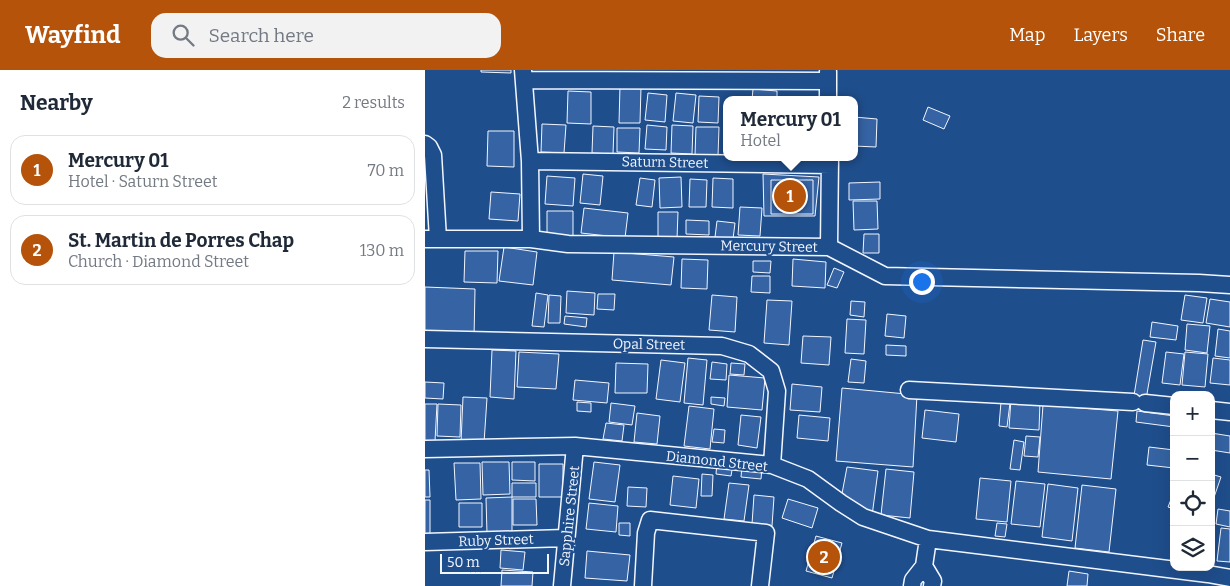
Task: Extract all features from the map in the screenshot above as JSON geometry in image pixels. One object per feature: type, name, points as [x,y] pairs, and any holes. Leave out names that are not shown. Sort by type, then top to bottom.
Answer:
[{"type":"street","points":[[531,240],[530,161],[524,75],[828,76],[828,96]]},
{"type":"street","points":[[425,144],[433,155],[431,239]]},
{"type":"street","name":"Saturn Street","points":[[530,161],[830,161]]},
{"type":"street","points":[[829,247],[830,161]]},
{"type":"street","name":"Mercury Street","points":[[431,239],[531,240],[568,244],[829,247],[885,276],[1230,285]]},
{"type":"street","name":"Opal Street","points":[[425,339],[722,346],[749,354],[771,370],[777,391],[772,465]]},
{"type":"street","points":[[909,390],[1139,402],[1170,406]]},
{"type":"street","points":[[1215,410],[1230,412]]},
{"type":"street","name":"Diamond Street","points":[[425,449],[575,446],[772,465],[808,479],[863,517],[928,539],[1230,578]]},
{"type":"street","name":"Sapphire Street","points":[[562,586],[575,446]]},
{"type":"street","points":[[643,586],[645,533],[650,520],[766,533],[760,586]]},
{"type":"street","name":"Ruby Street","points":[[425,542],[566,538]]},
{"type":"street","points":[[911,586],[913,580],[924,566],[928,539]]},
{"type":"street","points":[[924,566],[933,581],[932,586]]},
{"type":"building","points":[[481,70],[511,70],[511,73],[481,72]]},
{"type":"building","points":[[620,86],[641,87],[640,123],[619,123]]},
{"type":"building","points":[[753,89],[777,91],[777,96],[752,96]]},
{"type":"building","points":[[568,91],[591,92],[591,124],[567,123]]},
{"type":"building","points":[[648,93],[667,95],[665,122],[645,120]]},
{"type":"building","points":[[676,93],[696,95],[693,123],[673,121]]},
{"type":"building","points":[[699,96],[719,97],[718,123],[698,122]]},
{"type":"building","points":[[928,107],[950,116],[944,129],[923,120]]},
{"type":"building","points":[[858,117],[877,119],[876,147],[858,146]]},
{"type":"building","points":[[542,124],[566,125],[564,153],[541,152]]},
{"type":"building","points":[[647,125],[667,127],[666,150],[645,149]]},
{"type":"building","points":[[672,125],[693,126],[692,154],[671,153]]},
{"type":"building","points":[[593,126],[614,127],[613,154],[592,153]]},
{"type":"building","points":[[696,127],[719,127],[718,156],[695,155]]},
{"type":"building","points":[[617,128],[640,128],[639,153],[617,152]]},
{"type":"building","points":[[488,131],[514,131],[514,167],[487,166]]},
{"type":"building","points":[[583,174],[603,176],[600,205],[580,203]]},
{"type":"building","points":[[763,174],[819,177],[815,216],[764,216]]},
{"type":"building","points":[[547,176],[575,178],[573,206],[545,204]]},
{"type":"building","points":[[681,177],[682,207],[660,208],[659,178]]},
{"type":"building","points":[[640,178],[655,180],[652,207],[636,205]]},
{"type":"building","points":[[713,178],[733,179],[733,208],[712,207]]},
{"type":"building","points":[[690,179],[707,180],[706,207],[689,207]]},
{"type":"building","points":[[771,180],[813,180],[813,214],[771,214]]},
{"type":"building","points":[[880,182],[880,199],[849,200],[849,183]]},
{"type":"building","points":[[491,192],[520,194],[518,221],[489,219]]},
{"type":"building","points":[[853,201],[877,201],[878,229],[854,230]]},
{"type":"building","points":[[740,207],[762,208],[760,236],[738,235]]},
{"type":"building","points":[[584,208],[628,213],[625,238],[581,233]]},
{"type":"building","points":[[547,211],[573,211],[573,237],[547,237]]},
{"type":"building","points":[[658,212],[678,212],[677,239],[658,238]]},
{"type":"building","points":[[686,220],[709,221],[709,235],[686,234]]},
{"type":"building","points":[[717,221],[735,223],[733,239],[715,237]]},
{"type":"building","points":[[864,234],[879,234],[879,253],[863,253]]},
{"type":"building","points":[[504,247],[537,252],[533,285],[499,281]]},
{"type":"building","points":[[465,251],[498,251],[497,283],[464,282]]},
{"type":"building","points":[[614,252],[674,257],[671,285],[612,280]]},
{"type":"building","points":[[682,259],[708,260],[707,289],[681,288]]},
{"type":"building","points":[[793,259],[826,262],[825,288],[792,286]]},
{"type":"building","points":[[753,261],[771,261],[770,273],[753,272]]},
{"type":"building","points":[[834,268],[844,272],[837,288],[827,285]]},
{"type":"building","points":[[752,276],[770,276],[770,293],[751,292]]},
{"type":"building","points":[[425,287],[475,289],[474,338],[425,336]]},
{"type":"building","points":[[567,291],[595,293],[594,315],[566,313]]},
{"type":"building","points":[[536,293],[548,295],[544,327],[532,326]]},
{"type":"building","points":[[598,294],[615,294],[614,310],[597,309]]},
{"type":"building","points":[[549,295],[561,296],[560,323],[548,323]]},
{"type":"building","points":[[712,295],[737,297],[735,332],[709,330]]},
{"type":"building","points":[[1185,295],[1207,298],[1203,323],[1181,320]]},
{"type":"building","points":[[1210,299],[1230,302],[1230,327],[1206,323]]},
{"type":"building","points":[[767,300],[792,301],[789,345],[764,343]]},
{"type":"building","points":[[851,301],[865,302],[864,317],[850,315]]},
{"type":"building","points":[[887,314],[906,316],[904,338],[885,336]]},
{"type":"building","points":[[565,316],[587,318],[586,327],[564,324]]},
{"type":"building","points":[[847,319],[866,320],[864,354],[845,353]]},
{"type":"building","points":[[1152,322],[1178,326],[1176,340],[1150,337]]},
{"type":"building","points":[[1187,324],[1210,326],[1207,353],[1185,350]]},
{"type":"building","points":[[1218,329],[1230,331],[1230,358],[1215,356]]},
{"type":"building","points":[[803,336],[831,337],[829,365],[801,363]]},
{"type":"building","points":[[1143,340],[1156,342],[1144,411],[1132,408]]},
{"type":"building","points":[[886,345],[906,346],[906,356],[886,355]]},
{"type":"building","points":[[492,350],[516,351],[514,399],[490,397]]},
{"type":"building","points":[[519,352],[559,354],[556,389],[517,387]]},
{"type":"building","points":[[1166,352],[1184,354],[1180,385],[1162,383]]},
{"type":"building","points":[[1185,352],[1208,354],[1205,387],[1182,385]]},
{"type":"building","points":[[688,358],[707,360],[703,405],[684,403]]},
{"type":"building","points":[[1213,358],[1230,360],[1230,385],[1210,383]]},
{"type":"building","points":[[851,359],[866,361],[864,383],[848,382]]},
{"type":"building","points":[[661,360],[685,363],[680,402],[656,399]]},
{"type":"building","points":[[712,362],[727,364],[726,380],[710,379]]},
{"type":"building","points":[[616,363],[648,364],[647,393],[615,393]]},
{"type":"building","points":[[731,363],[745,364],[744,375],[730,374]]},
{"type":"building","points":[[729,375],[765,378],[762,410],[727,407]]},
{"type":"building","points":[[575,380],[609,383],[607,403],[573,400]]},
{"type":"building","points":[[425,382],[444,383],[443,399],[425,398]]},
{"type":"building","points":[[792,384],[822,387],[820,412],[790,410]]},
{"type":"building","points":[[842,388],[917,395],[913,467],[836,461]]},
{"type":"building","points":[[463,397],[487,398],[484,443],[461,442]]},
{"type":"building","points":[[711,397],[725,398],[724,406],[711,404]]},
{"type":"building","points":[[1011,399],[1040,402],[1039,430],[1009,428]]},
{"type":"building","points":[[577,402],[591,403],[591,412],[577,411]]},
{"type":"building","points":[[1001,402],[1010,403],[1007,427],[999,426]]},
{"type":"building","points":[[611,403],[635,406],[632,425],[609,422]]},
{"type":"building","points":[[425,404],[437,404],[435,441],[425,441]]},
{"type":"building","points":[[438,404],[461,405],[460,437],[437,436]]},
{"type":"building","points":[[1043,405],[1118,411],[1111,479],[1038,472]]},
{"type":"building","points":[[689,406],[714,409],[710,449],[684,446]]},
{"type":"building","points":[[925,410],[959,414],[956,442],[922,438]]},
{"type":"building","points":[[1137,411],[1170,415],[1170,426],[1136,422]]},
{"type":"building","points":[[637,413],[660,416],[657,444],[634,442]]},
{"type":"building","points":[[741,415],[761,417],[757,448],[738,445]]},
{"type":"building","points":[[799,415],[830,418],[828,441],[797,438]]},
{"type":"building","points":[[606,423],[624,425],[622,441],[603,439]]},
{"type":"building","points":[[714,429],[725,430],[724,443],[712,442]]},
{"type":"building","points":[[1215,434],[1230,436],[1230,453],[1215,451]]},
{"type":"building","points":[[1026,436],[1040,437],[1038,457],[1024,456]]},
{"type":"building","points":[[1014,440],[1024,442],[1020,470],[1010,469]]},
{"type":"building","points":[[1149,447],[1170,450],[1170,468],[1147,465]]},
{"type":"building","points":[[482,462],[509,462],[510,494],[483,495]]},
{"type":"building","points":[[512,462],[535,462],[535,481],[512,480]]},
{"type":"building","points":[[594,462],[620,465],[615,502],[589,499]]},
{"type":"building","points":[[717,462],[733,464],[731,476],[716,474]]},
{"type":"building","points":[[454,463],[480,463],[481,499],[456,500]]},
{"type":"building","points":[[539,464],[563,464],[563,497],[539,497]]},
{"type":"building","points":[[742,466],[762,468],[761,479],[741,477]]},
{"type":"building","points":[[847,467],[878,471],[872,516],[841,499]]},
{"type":"building","points":[[886,469],[914,472],[910,518],[881,515]]},
{"type":"building","points":[[425,470],[429,470],[430,497],[425,497]]},
{"type":"building","points":[[702,474],[713,475],[712,496],[701,496]]},
{"type":"building","points":[[1215,475],[1221,477],[1215,494]]},
{"type":"building","points":[[673,476],[699,479],[696,508],[670,505]]},
{"type":"building","points":[[980,478],[1011,481],[1007,522],[976,519]]},
{"type":"building","points":[[1016,481],[1045,484],[1040,527],[1011,524]]},
{"type":"building","points":[[512,483],[536,483],[536,497],[512,497]]},
{"type":"building","points":[[729,483],[749,485],[744,521],[724,519]]},
{"type":"building","points":[[1048,484],[1078,488],[1072,541],[1042,537]]},
{"type":"building","points":[[1082,485],[1116,489],[1109,552],[1075,548]]},
{"type":"building","points":[[628,487],[647,488],[646,507],[627,506]]},
{"type":"building","points":[[754,495],[774,497],[772,526],[752,524]]},
{"type":"building","points":[[512,497],[512,534],[487,534],[486,498]]},
{"type":"building","points":[[513,499],[536,499],[537,525],[513,525]]},
{"type":"building","points":[[788,499],[818,508],[812,528],[782,518]]},
{"type":"building","points":[[425,500],[430,500],[430,537],[425,537]]},
{"type":"building","points":[[459,503],[482,503],[482,527],[459,527]]},
{"type":"building","points":[[589,503],[618,506],[616,532],[586,529]]},
{"type":"building","points":[[1218,509],[1230,511],[1230,527],[1216,524]]},
{"type":"building","points":[[619,523],[630,523],[630,536],[619,535]]},
{"type":"building","points":[[997,523],[1007,524],[1005,537],[995,536]]},
{"type":"building","points":[[1221,528],[1230,529],[1230,562],[1217,561]]},
{"type":"building","points":[[816,536],[842,543],[832,578],[806,571]]},
{"type":"building","points":[[501,550],[525,552],[523,570],[500,568]]},
{"type":"building","points":[[587,551],[630,555],[627,581],[585,578]]},
{"type":"building","points":[[502,570],[533,572],[532,586],[501,586]]},
{"type":"building","points":[[1069,571],[1088,574],[1087,586],[1067,586]]},
{"type":"place","name":"Mercury 01","points":[[790,196]]},
{"type":"place","name":"St. Martin de Porres Chap","points":[[824,557]]}]
